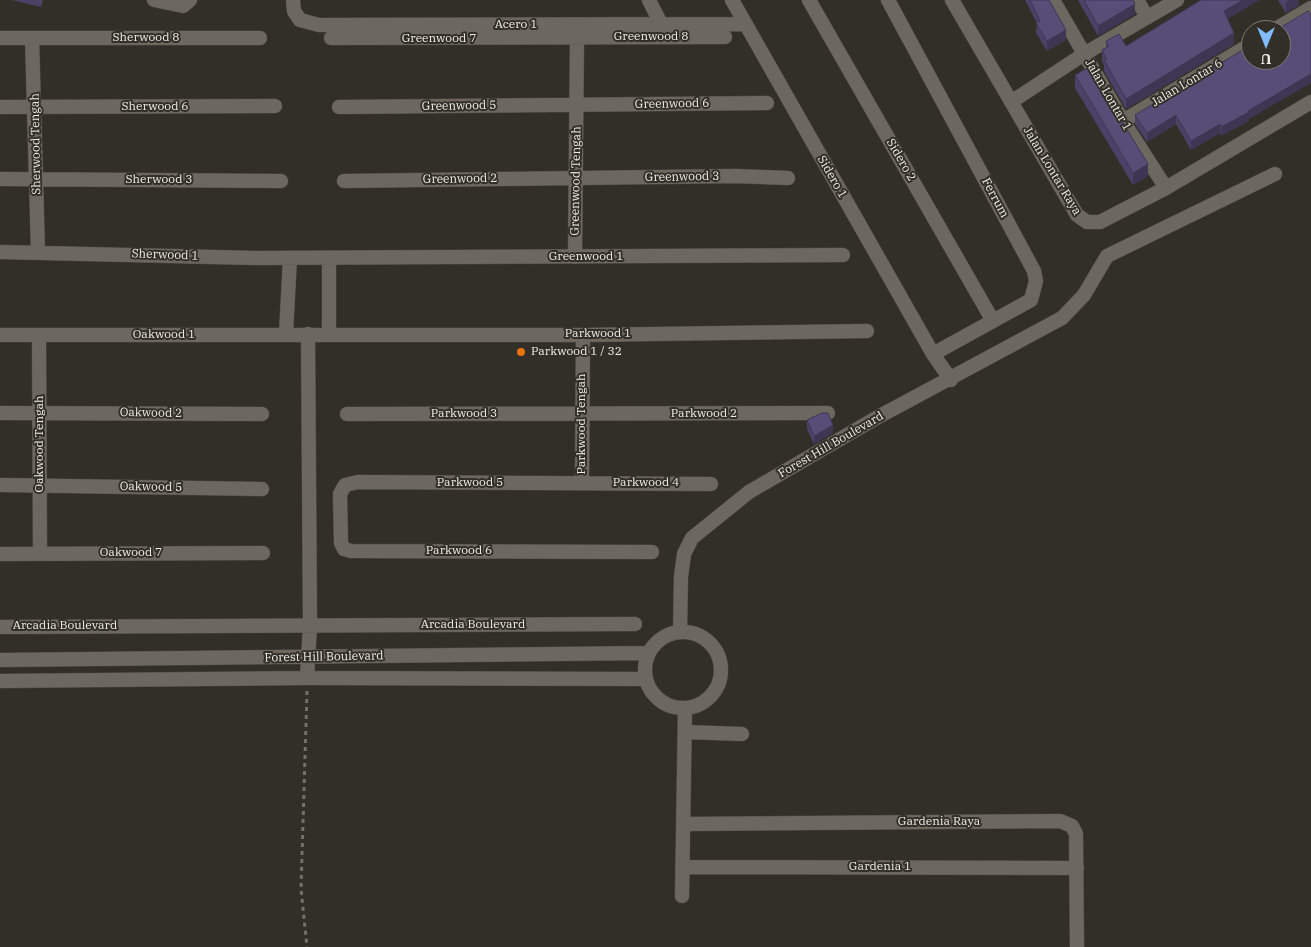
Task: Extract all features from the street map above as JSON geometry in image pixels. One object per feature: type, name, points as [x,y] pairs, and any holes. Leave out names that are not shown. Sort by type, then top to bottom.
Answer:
[{"type":"street","points":[[154,0],[183,6],[190,0]]},
{"type":"street","points":[[649,0],[662,26]]},
{"type":"street","name":"Sidero 1","points":[[732,0],[933,354],[951,380]]},
{"type":"street","name":"Sidero 2","points":[[809,0],[993,321]]},
{"type":"street","name":"Ferrum","points":[[888,0],[1034,271],[1035,292],[1031,300],[933,354]]},
{"type":"street","name":"Jalan Lontar Raya","points":[[952,0],[1081,219],[1087,222],[1100,222],[1166,188],[1311,102]]},
{"type":"street","name":"Jalan Lontar 1","points":[[1053,0],[1123,122],[1166,188]]},
{"type":"street","points":[[1137,0],[1147,17]]},
{"type":"street","points":[[1011,102],[1084,54],[1177,0]]},
{"type":"street","name":"Acero 1","points":[[294,5],[300,20],[319,25],[662,26],[745,24]]},
{"type":"street","points":[[1291,20],[1311,8]]},
{"type":"street","name":"Greenwood 8","points":[[577,38],[725,37]]},
{"type":"street","name":"Sherwood 8","points":[[0,38],[260,38]]},
{"type":"street","name":"Sherwood Tengah","points":[[32,38],[38,251]]},
{"type":"street","name":"Greenwood 7","points":[[331,38],[577,38]]},
{"type":"street","name":"Greenwood Tengah","points":[[575,257],[578,105],[577,38]]},
{"type":"street","name":"Jalan Lontar 6","points":[[1123,122],[1241,50]]},
{"type":"street","name":"Greenwood 6","points":[[578,105],[767,103]]},
{"type":"street","name":"Greenwood 5","points":[[339,107],[578,105]]},
{"type":"street","name":"Sherwood 6","points":[[0,107],[275,106]]},
{"type":"street","name":"Forest Hill Boulevard","points":[[680,632],[680,577],[684,554],[692,538],[749,492],[878,417],[951,380],[1062,318],[1084,295],[1107,256],[1275,174]]},
{"type":"street","name":"Greenwood 3","points":[[576,178],[735,176],[788,178]]},
{"type":"street","name":"Greenwood 2","points":[[344,181],[576,178]]},
{"type":"street","name":"Sherwood 3","points":[[0,179],[281,181]]},
{"type":"street","name":"Sherwood 1","points":[[0,252],[38,251],[329,258]]},
{"type":"street","name":"Greenwood 1","points":[[329,258],[843,255]]},
{"type":"street","points":[[286,334],[290,258]]},
{"type":"street","points":[[329,258],[329,334]]},
{"type":"street","name":"Parkwood 1","points":[[329,334],[583,335],[867,331]]},
{"type":"street","points":[[307,678],[310,625],[308,334]]},
{"type":"street","name":"Oakwood 1","points":[[0,335],[329,334]]},
{"type":"street","name":"Oakwood Tengah","points":[[39,335],[41,412],[40,553]]},
{"type":"street","name":"Parkwood Tengah","points":[[582,483],[583,335]]},
{"type":"street","name":"Oakwood 2","points":[[0,413],[262,414]]},
{"type":"street","name":"Parkwood 2","points":[[581,414],[828,413]]},
{"type":"street","name":"Parkwood 3","points":[[347,414],[581,414]]},
{"type":"street","name":"Parkwood 5","points":[[358,482],[582,483]]},
{"type":"street","name":"Parkwood 6","points":[[358,482],[345,485],[340,494],[341,543],[344,549],[381,551],[652,552]]},
{"type":"street","name":"Parkwood 4","points":[[582,483],[711,484]]},
{"type":"street","name":"Oakwood 5","points":[[0,485],[41,484],[262,489]]},
{"type":"street","name":"Oakwood 7","points":[[0,554],[263,553]]},
{"type":"street","name":"Arcadia Boulevard","points":[[0,626],[635,624]]},
{"type":"street","points":[[680,632],[693,633],[705,639],[715,649],[720,661],[721,674],[717,687],[709,698],[698,705],[685,708],[672,707],[660,701],[650,691],[645,679],[644,666],[648,653],[656,642],[667,635],[680,632]]},
{"type":"street","name":"Forest Hill Boulevard","points":[[0,660],[648,653]]},
{"type":"street","name":"Forest Hill Boulevard","points":[[0,681],[307,678],[645,679]]},
{"type":"street","points":[[682,896],[685,708]]},
{"type":"street","points":[[685,732],[742,734]]},
{"type":"street","name":"Gardenia Raya","points":[[683,824],[1060,821],[1072,826],[1076,834],[1077,947]]},
{"type":"street","name":"Gardenia 1","points":[[682,867],[1077,868]]},
{"type":"path","points":[[307,678],[301,889],[307,947]]},
{"type":"building","points":[[1030,0],[1049,0],[1066,30],[1047,41],[1036,23],[1040,21]]},
{"type":"building","points":[[1084,0],[1133,0],[1135,4],[1098,26]]},
{"type":"building","points":[[1201,0],[1243,0],[1224,11],[1234,33],[1126,99],[1104,60],[1107,59],[1102,50],[1109,46],[1106,41],[1119,34],[1126,46]]},
{"type":"building","points":[[1308,11],[1311,13],[1311,74],[1249,112],[1221,127],[1220,124],[1191,141],[1176,115],[1147,133],[1135,115],[1241,51],[1241,70],[1291,70],[1291,21]]},
{"type":"building","points":[[1089,67],[1148,164],[1133,173],[1075,75]]},
{"type":"building","points":[[822,413],[828,413],[833,425],[814,436],[807,420]]},
{"type":"place","name":"Parkwood 1 / 32","points":[[521,352]]}]
